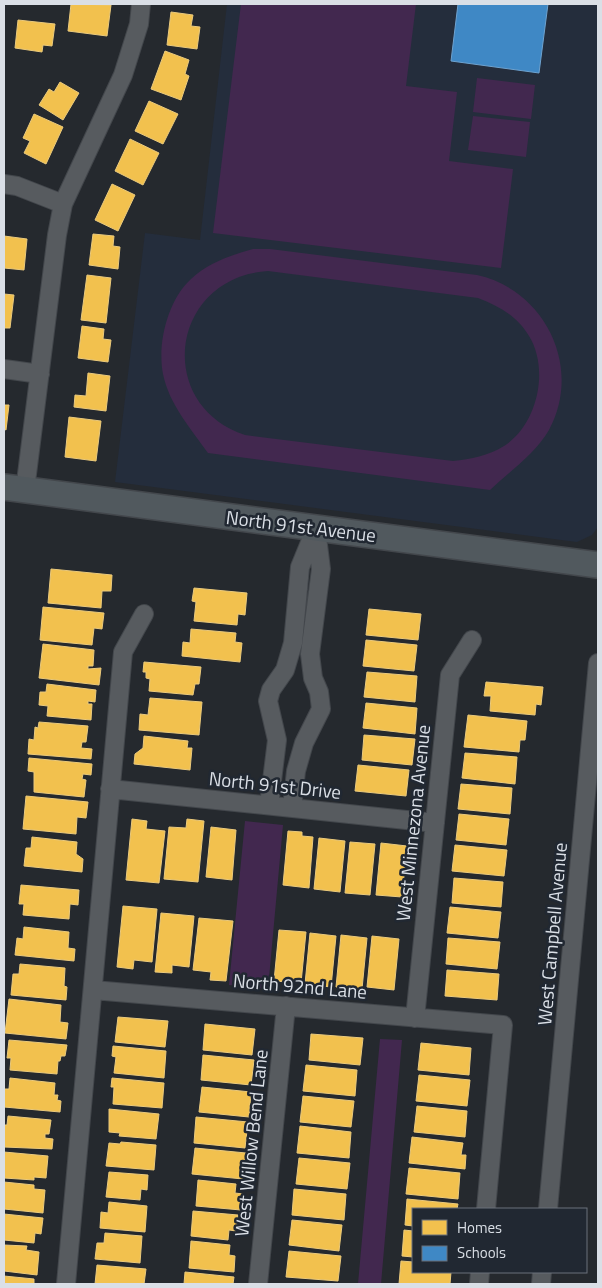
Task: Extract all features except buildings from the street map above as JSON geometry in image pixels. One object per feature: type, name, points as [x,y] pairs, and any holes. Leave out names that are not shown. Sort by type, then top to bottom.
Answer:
[{"type":"main road","name":"North 91st Avenue","points":[[14,489],[598,565]]},
{"type":"street","points":[[14,489],[40,374],[57,235],[63,204],[123,75],[139,24],[141,4]]},
{"type":"street","points":[[4,184],[17,186],[63,204]]},
{"type":"street","points":[[4,370],[40,374]]},
{"type":"street","points":[[269,805],[276,740],[268,701],[271,690],[285,670],[293,643],[300,567],[316,528]]},
{"type":"street","points":[[292,808],[296,772],[304,743],[321,708],[319,692],[313,678],[310,654],[321,569],[316,528]]},
{"type":"street","points":[[66,1284],[123,652],[144,614]]},
{"type":"street","name":"West Minnezona Avenue","points":[[415,1018],[450,675],[472,640]]},
{"type":"street","name":"West Campbell Avenue","points":[[548,1208],[598,663]]},
{"type":"street","points":[[276,740],[304,743]]},
{"type":"street","name":"North 91st Drive","points":[[110,789],[435,823]]},
{"type":"street","name":"North 92nd Lane","points":[[93,990],[503,1025],[486,1208]]},
{"type":"street","name":"West Willow Bend Lane","points":[[258,1284],[286,1006]]},
{"type":"shaded area","points":[[227,4],[598,4],[598,527],[592,535],[577,542],[115,482],[145,233],[200,240]]},
{"type":"shaded area","points":[[241,4],[416,4],[406,86],[457,92],[449,161],[513,169],[501,268],[213,233]]},
{"type":"shaded area","points":[[477,78],[535,85],[531,119],[473,112]]},
{"type":"shaded area","points":[[473,116],[530,122],[526,157],[468,150]]},
{"type":"shaded area","points":[[253,249],[270,249],[477,275],[501,283],[522,297],[539,314],[551,334],[559,357],[562,381],[558,406],[549,430],[537,447],[490,490],[208,453],[181,416],[170,396],[163,374],[163,336],[170,310],[176,298],[191,279],[212,264]],"holes":[[[268,271],[478,298],[493,304],[519,323],[529,336],[539,365],[537,396],[525,425],[504,446],[479,457],[453,461],[245,435],[216,419],[196,397],[186,371],[186,344],[194,317],[211,295],[235,278]]]},
{"type":"shaded area","points":[[245,821],[283,825],[268,989],[229,985]]},
{"type":"shaded area","points":[[380,1039],[402,1040],[381,1284],[358,1284]]}]
